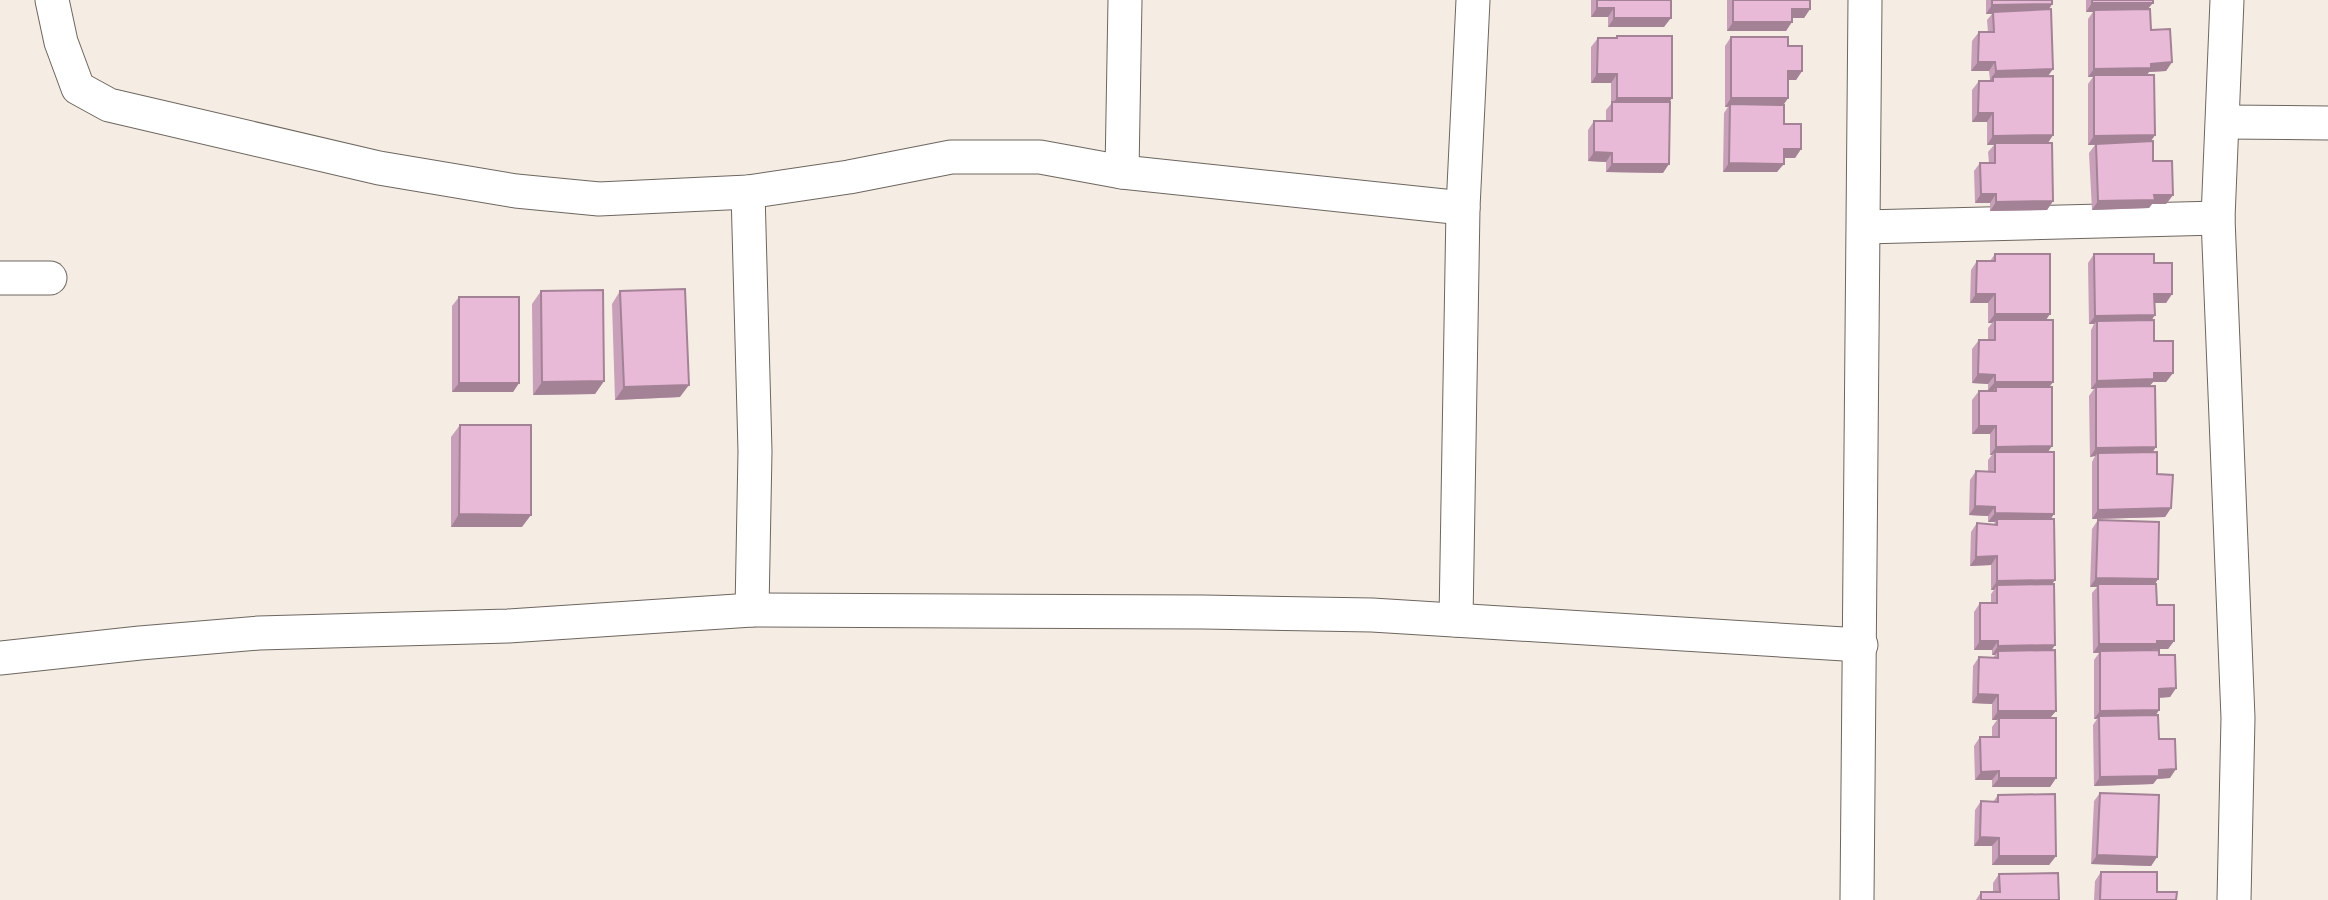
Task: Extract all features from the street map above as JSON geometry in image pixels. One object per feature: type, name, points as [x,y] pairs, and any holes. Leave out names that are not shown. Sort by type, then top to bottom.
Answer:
[{"type":"street","points":[[52,0],[61,42],[78,88],[109,105],[379,169],[516,191],[599,199],[748,192],[849,177],[951,157],[1041,157],[1122,173],[1463,208]]},
{"type":"street","points":[[1122,173],[1125,0]]},
{"type":"street","points":[[1456,620],[1463,208],[1473,0]]},
{"type":"street","points":[[1857,900],[1866,0]]},
{"type":"street","points":[[2228,0],[2218,218],[2238,718],[2234,900]]},
{"type":"street","points":[[2223,122],[2328,123]]},
{"type":"street","points":[[748,192],[755,451],[752,610]]},
{"type":"street","points":[[1864,227],[2218,218]]},
{"type":"street","points":[[0,278],[50,278]]},
{"type":"street","points":[[0,658],[258,633],[508,626],[752,610],[1373,615],[1861,645]]},
{"type":"building","points":[[1597,0],[1671,0],[1671,18],[1614,18],[1614,8],[1597,8]]},
{"type":"building","points":[[1733,0],[1810,0],[1810,9],[1792,9],[1792,22],[1733,22]]},
{"type":"building","points":[[1992,0],[2052,0],[2052,4],[1992,5]]},
{"type":"building","points":[[2092,0],[2153,0],[2153,3],[2092,3]]},
{"type":"building","points":[[2051,9],[2053,69],[1996,71],[1995,62],[1978,62],[1979,32],[1994,32],[1993,12]]},
{"type":"building","points":[[2150,9],[2151,30],[2170,29],[2172,62],[2151,64],[2151,68],[2094,69],[2094,10]]},
{"type":"building","points":[[1672,36],[1672,98],[1617,98],[1617,74],[1597,74],[1598,38]]},
{"type":"building","points":[[1731,37],[1788,37],[1788,46],[1802,46],[1802,71],[1788,71],[1788,98],[1731,98]]},
{"type":"building","points":[[2094,75],[2154,75],[2155,135],[2094,136]]},
{"type":"building","points":[[2053,76],[2053,135],[1993,136],[1993,113],[1978,113],[1979,81],[1993,81],[1993,77]]},
{"type":"building","points":[[1612,102],[1670,102],[1669,164],[1612,164],[1612,153],[1594,152],[1594,121],[1612,121]]},
{"type":"building","points":[[1730,104],[1784,105],[1784,124],[1801,124],[1801,149],[1784,149],[1784,164],[1729,163]]},
{"type":"building","points":[[2153,141],[2153,161],[2172,161],[2173,195],[2154,195],[2155,200],[2098,201],[2096,144]]},
{"type":"building","points":[[1995,143],[2052,143],[2053,201],[1996,202],[1996,194],[1981,194],[1980,163],[1995,163]]},
{"type":"building","points":[[1995,254],[2050,254],[2050,314],[1995,314],[1995,294],[1976,294],[1977,261],[1995,261]]},
{"type":"building","points":[[2094,254],[2154,254],[2154,263],[2172,263],[2172,294],[2154,294],[2155,315],[2095,316]]},
{"type":"building","points":[[685,289],[689,385],[624,387],[620,291]]},
{"type":"building","points":[[603,290],[604,381],[542,382],[541,291]]},
{"type":"building","points":[[459,297],[519,297],[519,383],[459,383]]},
{"type":"building","points":[[1995,320],[2053,320],[2053,382],[1995,382],[1995,375],[1978,374],[1979,340],[1995,340]]},
{"type":"building","points":[[2154,320],[2154,341],[2173,341],[2173,373],[2154,373],[2154,379],[2097,381],[2097,321]]},
{"type":"building","points":[[2155,386],[2156,447],[2096,448],[2096,387]]},
{"type":"building","points":[[1996,387],[2052,387],[2052,446],[1996,447],[1996,426],[1979,426],[1979,391],[1996,391]]},
{"type":"building","points":[[460,425],[531,425],[531,515],[459,514]]},
{"type":"building","points":[[1995,452],[2054,452],[2054,514],[1995,513],[1995,507],[1975,506],[1976,471],[1995,472]]},
{"type":"building","points":[[2157,452],[2157,474],[2173,475],[2171,508],[2098,510],[2098,453]]},
{"type":"building","points":[[1997,519],[2054,519],[2055,580],[1997,581],[1997,556],[1976,557],[1977,523],[1997,525]]},
{"type":"building","points":[[2098,520],[2159,522],[2158,579],[2096,578]]},
{"type":"building","points":[[2054,584],[2055,645],[1998,646],[1998,641],[1980,641],[1980,603],[1997,603],[1997,585]]},
{"type":"building","points":[[2098,584],[2156,584],[2157,605],[2174,605],[2174,641],[2157,641],[2157,644],[2099,644]]},
{"type":"building","points":[[2055,650],[2056,711],[1998,711],[1998,695],[1978,694],[1979,657],[1998,658],[1998,651]]},
{"type":"building","points":[[2159,650],[2159,655],[2175,655],[2176,688],[2159,689],[2159,710],[2100,711],[2100,651]]},
{"type":"building","points":[[2158,715],[2159,739],[2175,739],[2176,769],[2159,770],[2159,776],[2100,777],[2099,716]]},
{"type":"building","points":[[1999,718],[2056,718],[2056,778],[1999,778],[1999,771],[1981,772],[1980,737],[1999,737]]},
{"type":"building","points":[[2100,793],[2159,795],[2157,857],[2097,855]]},
{"type":"building","points":[[2055,794],[2056,856],[1999,856],[1999,838],[1980,837],[1981,801],[1998,802],[1998,795]]},
{"type":"building","points":[[2101,872],[2157,872],[2157,892],[2177,892],[2176,900],[2100,900]]},
{"type":"building","points":[[2058,873],[2059,900],[1981,900],[1981,892],[2000,892],[1999,874]]}]
